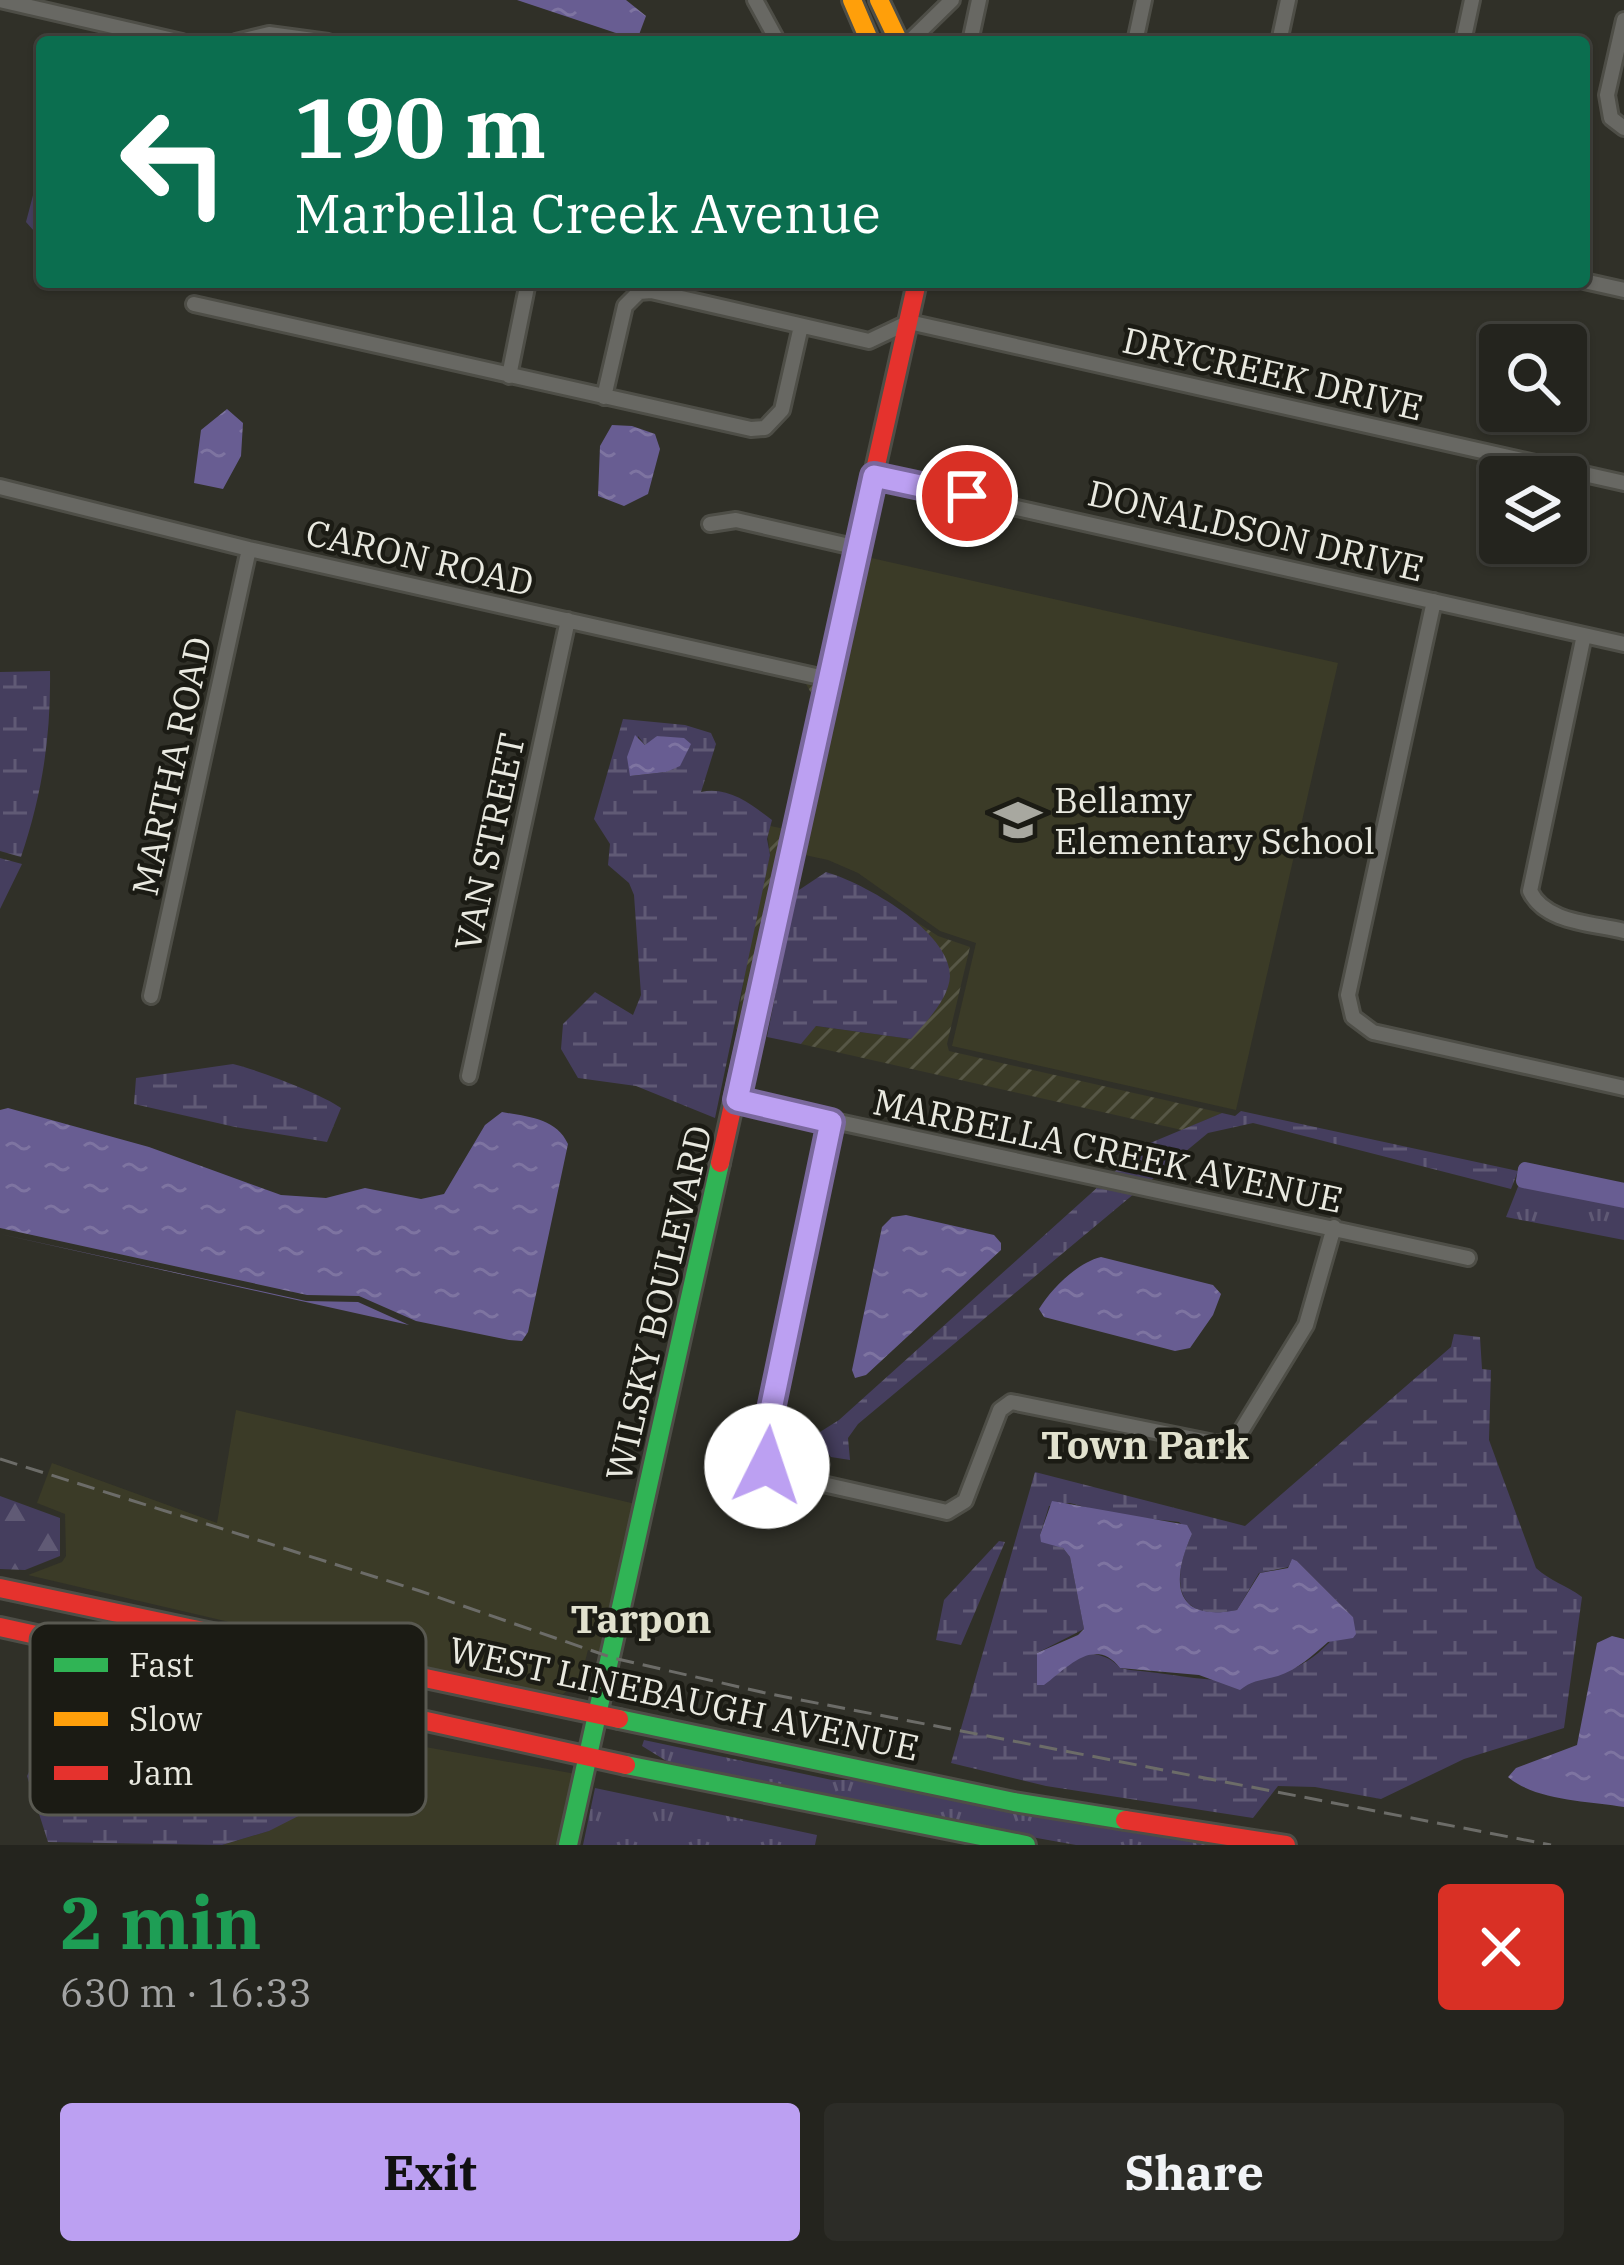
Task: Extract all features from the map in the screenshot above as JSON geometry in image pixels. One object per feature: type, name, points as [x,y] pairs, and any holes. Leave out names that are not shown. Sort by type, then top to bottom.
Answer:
[{"type":"main road","points":[[852,0],[867,36]]},
{"type":"main road","points":[[879,0],[896,36]]},
{"type":"main road","name":"WILSKY BOULEVARD","points":[[568,1845],[916,288]]},
{"type":"main road","name":"WEST LINEBAUGH AVENUE","points":[[0,1588],[165,1623]]},
{"type":"main road","name":"WEST LINEBAUGH AVENUE","points":[[0,1627],[30,1634]]},
{"type":"main road","name":"WEST LINEBAUGH AVENUE","points":[[426,1679],[1014,1802],[1286,1845]]},
{"type":"main road","name":"WEST LINEBAUGH AVENUE","points":[[426,1720],[715,1785],[1026,1845]]},
{"type":"street","points":[[755,0],[775,36]]},
{"type":"street","points":[[915,36],[952,0]]},
{"type":"street","points":[[971,36],[979,0]]},
{"type":"street","points":[[1136,36],[1144,0]]},
{"type":"street","points":[[1280,36],[1288,0]]},
{"type":"street","points":[[1463,36],[1472,0]]},
{"type":"street","points":[[4,1],[156,36]]},
{"type":"street","points":[[1624,20],[1607,94],[1611,118],[1624,128]]},
{"type":"street","points":[[1590,282],[1624,290]]},
{"type":"street","points":[[509,376],[527,288]]},
{"type":"street","points":[[604,397],[625,306],[639,292],[869,341],[909,322]]},
{"type":"street","points":[[194,304],[751,429],[764,428],[782,410],[801,326]]},
{"type":"street","name":"DRYCREEK DRIVE","points":[[909,322],[1624,483]]},
{"type":"street","name":"DONALDSON DRIVE","points":[[874,476],[1624,644]]},
{"type":"street","name":"CARON ROAD","points":[[0,487],[249,549],[829,679]]},
{"type":"street","points":[[710,524],[736,520],[858,548]]},
{"type":"street","name":"MARTHA ROAD","points":[[151,996],[249,549]]},
{"type":"street","points":[[1434,601],[1348,995],[1353,1017],[1372,1032],[1624,1088]]},
{"type":"street","name":"VAN STREET","points":[[469,1076],[568,620]]},
{"type":"street","points":[[1584,635],[1530,891],[1548,913],[1624,931]]},
{"type":"street","name":"MARBELLA CREEK AVENUE","points":[[737,1100],[1468,1258]]},
{"type":"street","points":[[831,1122],[764,1443],[767,1466],[783,1475],[947,1512],[965,1501],[1000,1410],[1011,1402],[1219,1444],[1238,1436],[1306,1325],[1334,1227]]},
{"type":"shaded area","points":[[867,557],[1338,663],[1236,1110],[952,1046],[976,943],[940,931],[858,873],[800,854]]},
{"type":"shaded area","points":[[804,680],[821,684],[745,1032],[736,1029],[770,855],[770,826],[785,829],[812,695]]},
{"type":"shaded area","points":[[898,910],[938,936],[970,947],[949,1051],[1222,1113],[1182,1130],[801,1044],[815,1026],[911,1039],[906,917]]},
{"type":"shaded area","points":[[236,1410],[640,1505],[607,1656],[588,1650],[580,1681],[563,1694],[426,1668],[426,1623],[233,1623],[28,1575],[66,1556],[65,1514],[37,1503],[52,1463],[217,1523]]},
{"type":"shaded area","points":[[426,1747],[576,1774],[562,1845],[222,1845],[269,1831],[287,1815],[426,1815]]},
{"type":"green space","points":[[36,184],[36,233],[26,222]]},
{"type":"green space","points":[[50,671],[44,766],[21,857],[0,851],[0,672]]},
{"type":"green space","points":[[623,719],[685,725],[711,733],[716,744],[701,792],[730,794],[772,820],[767,839],[770,855],[715,1118],[636,1086],[578,1078],[561,1049],[563,1024],[595,992],[633,1015],[641,995],[634,895],[629,883],[608,865],[610,844],[594,819]],"holes":[[[638,736],[645,745],[657,736],[675,739],[685,752],[666,772],[631,776]]]},
{"type":"green space","points":[[0,858],[22,864],[0,909]]},
{"type":"green space","points":[[826,872],[902,911],[936,942],[946,959],[950,976],[946,993],[911,1039],[816,1026],[801,1044],[767,1037],[796,892]]},
{"type":"green space","points":[[233,1064],[341,1108],[327,1142],[134,1104],[136,1078]]},
{"type":"green space","points":[[1241,1111],[1518,1171],[1511,1189],[1253,1123],[1208,1133],[1150,1181],[1112,1174],[1143,1146],[1222,1113],[1235,1116]]},
{"type":"green space","points":[[1525,1169],[1624,1184],[1624,1240],[1506,1217]]},
{"type":"green space","points":[[1099,1186],[1135,1193],[858,1424],[848,1438],[850,1460],[831,1457],[812,1437],[839,1420]]},
{"type":"green space","points":[[1454,1334],[1480,1337],[1482,1369],[1491,1370],[1489,1440],[1536,1568],[1582,1597],[1564,1728],[1464,1759],[1381,1799],[1315,1787],[1278,1786],[1253,1818],[1046,1786],[951,1763],[1035,1472],[1245,1526],[1451,1347]],"holes":[[[1070,1503],[1115,1515],[1179,1522],[1192,1534],[1180,1581],[1189,1604],[1200,1610],[1237,1610],[1259,1573],[1288,1567],[1292,1560],[1353,1617],[1313,1657],[1270,1677],[1247,1680],[1130,1670],[1093,1654],[1037,1653],[1084,1629],[1070,1557],[1040,1535],[1049,1506]]]},
{"type":"green space","points":[[0,1496],[60,1518],[60,1556],[25,1570],[0,1569]]},
{"type":"green space","points":[[999,1541],[1005,1542],[961,1645],[936,1640],[944,1600]]},
{"type":"green space","points":[[644,1740],[832,1780],[864,1780],[1235,1845],[1076,1845],[901,1814],[691,1771],[642,1746]]},
{"type":"green space","points":[[595,1788],[817,1835],[815,1845],[583,1845]]},
{"type":"green space","points":[[39,1815],[300,1815],[269,1831],[222,1845],[48,1842]]},
{"type":"water","points":[[517,0],[626,0],[646,16],[638,36],[625,36]]},
{"type":"water","points":[[227,409],[243,423],[241,456],[223,489],[194,483],[201,430]]},
{"type":"water","points":[[612,425],[655,434],[660,449],[648,494],[624,506],[598,496],[600,446]]},
{"type":"water","points":[[635,735],[645,745],[657,736],[684,738],[691,744],[680,766],[630,776],[627,757]]},
{"type":"water","points":[[8,1108],[149,1147],[281,1195],[326,1198],[365,1188],[421,1199],[444,1194],[485,1125],[502,1112],[540,1120],[568,1144],[528,1332],[522,1341],[509,1340],[416,1321],[359,1296],[307,1295],[0,1228],[0,1110]]},
{"type":"water","points":[[906,1215],[994,1235],[1001,1250],[866,1375],[855,1378],[852,1370],[882,1227],[892,1217]]},
{"type":"water","points":[[0,1234],[306,1301],[358,1302],[409,1325]]},
{"type":"water","points":[[1101,1257],[1213,1285],[1221,1294],[1190,1348],[1175,1351],[1044,1317],[1039,1309],[1058,1285]]},
{"type":"water","points":[[1052,1501],[1187,1525],[1192,1534],[1180,1582],[1189,1604],[1200,1610],[1237,1610],[1260,1573],[1288,1568],[1292,1559],[1297,1561],[1353,1617],[1356,1634],[1328,1642],[1292,1670],[1240,1690],[1199,1675],[1120,1668],[1101,1654],[1081,1658],[1044,1685],[1037,1685],[1037,1653],[1084,1629],[1070,1557],[1063,1548],[1041,1542]]},
{"type":"water","points":[[1612,1636],[1624,1639],[1624,1807],[1548,1795],[1508,1777],[1516,1768],[1577,1745],[1597,1643]]},
{"type":"waterway","points":[[1624,1190],[1525,1169],[1523,1181],[1624,1201]]},
{"type":"railway","points":[[0,1459],[420,1591],[613,1658],[770,1694],[1551,1845]]},
{"type":"traffic: fast","points":[[568,1845],[720,1163]]},
{"type":"traffic: fast","points":[[619,1719],[1014,1802],[1125,1820]]},
{"type":"traffic: fast","points":[[626,1765],[1026,1845]]},
{"type":"traffic: slow","points":[[852,0],[867,36]]},
{"type":"traffic: slow","points":[[879,0],[896,36]]},
{"type":"traffic: jam","points":[[720,1163],[916,288]]},
{"type":"traffic: jam","points":[[0,1588],[165,1623]]},
{"type":"traffic: jam","points":[[0,1627],[30,1634]]},
{"type":"traffic: jam","points":[[426,1678],[619,1719]]},
{"type":"traffic: jam","points":[[426,1721],[626,1765]]},
{"type":"traffic: jam","points":[[1125,1820],[1286,1845]]},
{"type":"place","name":"Bellamy Elementary School","points":[[1018,820]]},
{"type":"district","name":"Town Park","points":[[1145,1444]]},
{"type":"district","name":"Tarpon","points":[[641,1618]]},
{"type":"route","points":[[767,1466],[764,1443],[831,1122],[737,1100],[874,476],[967,496]]}]
